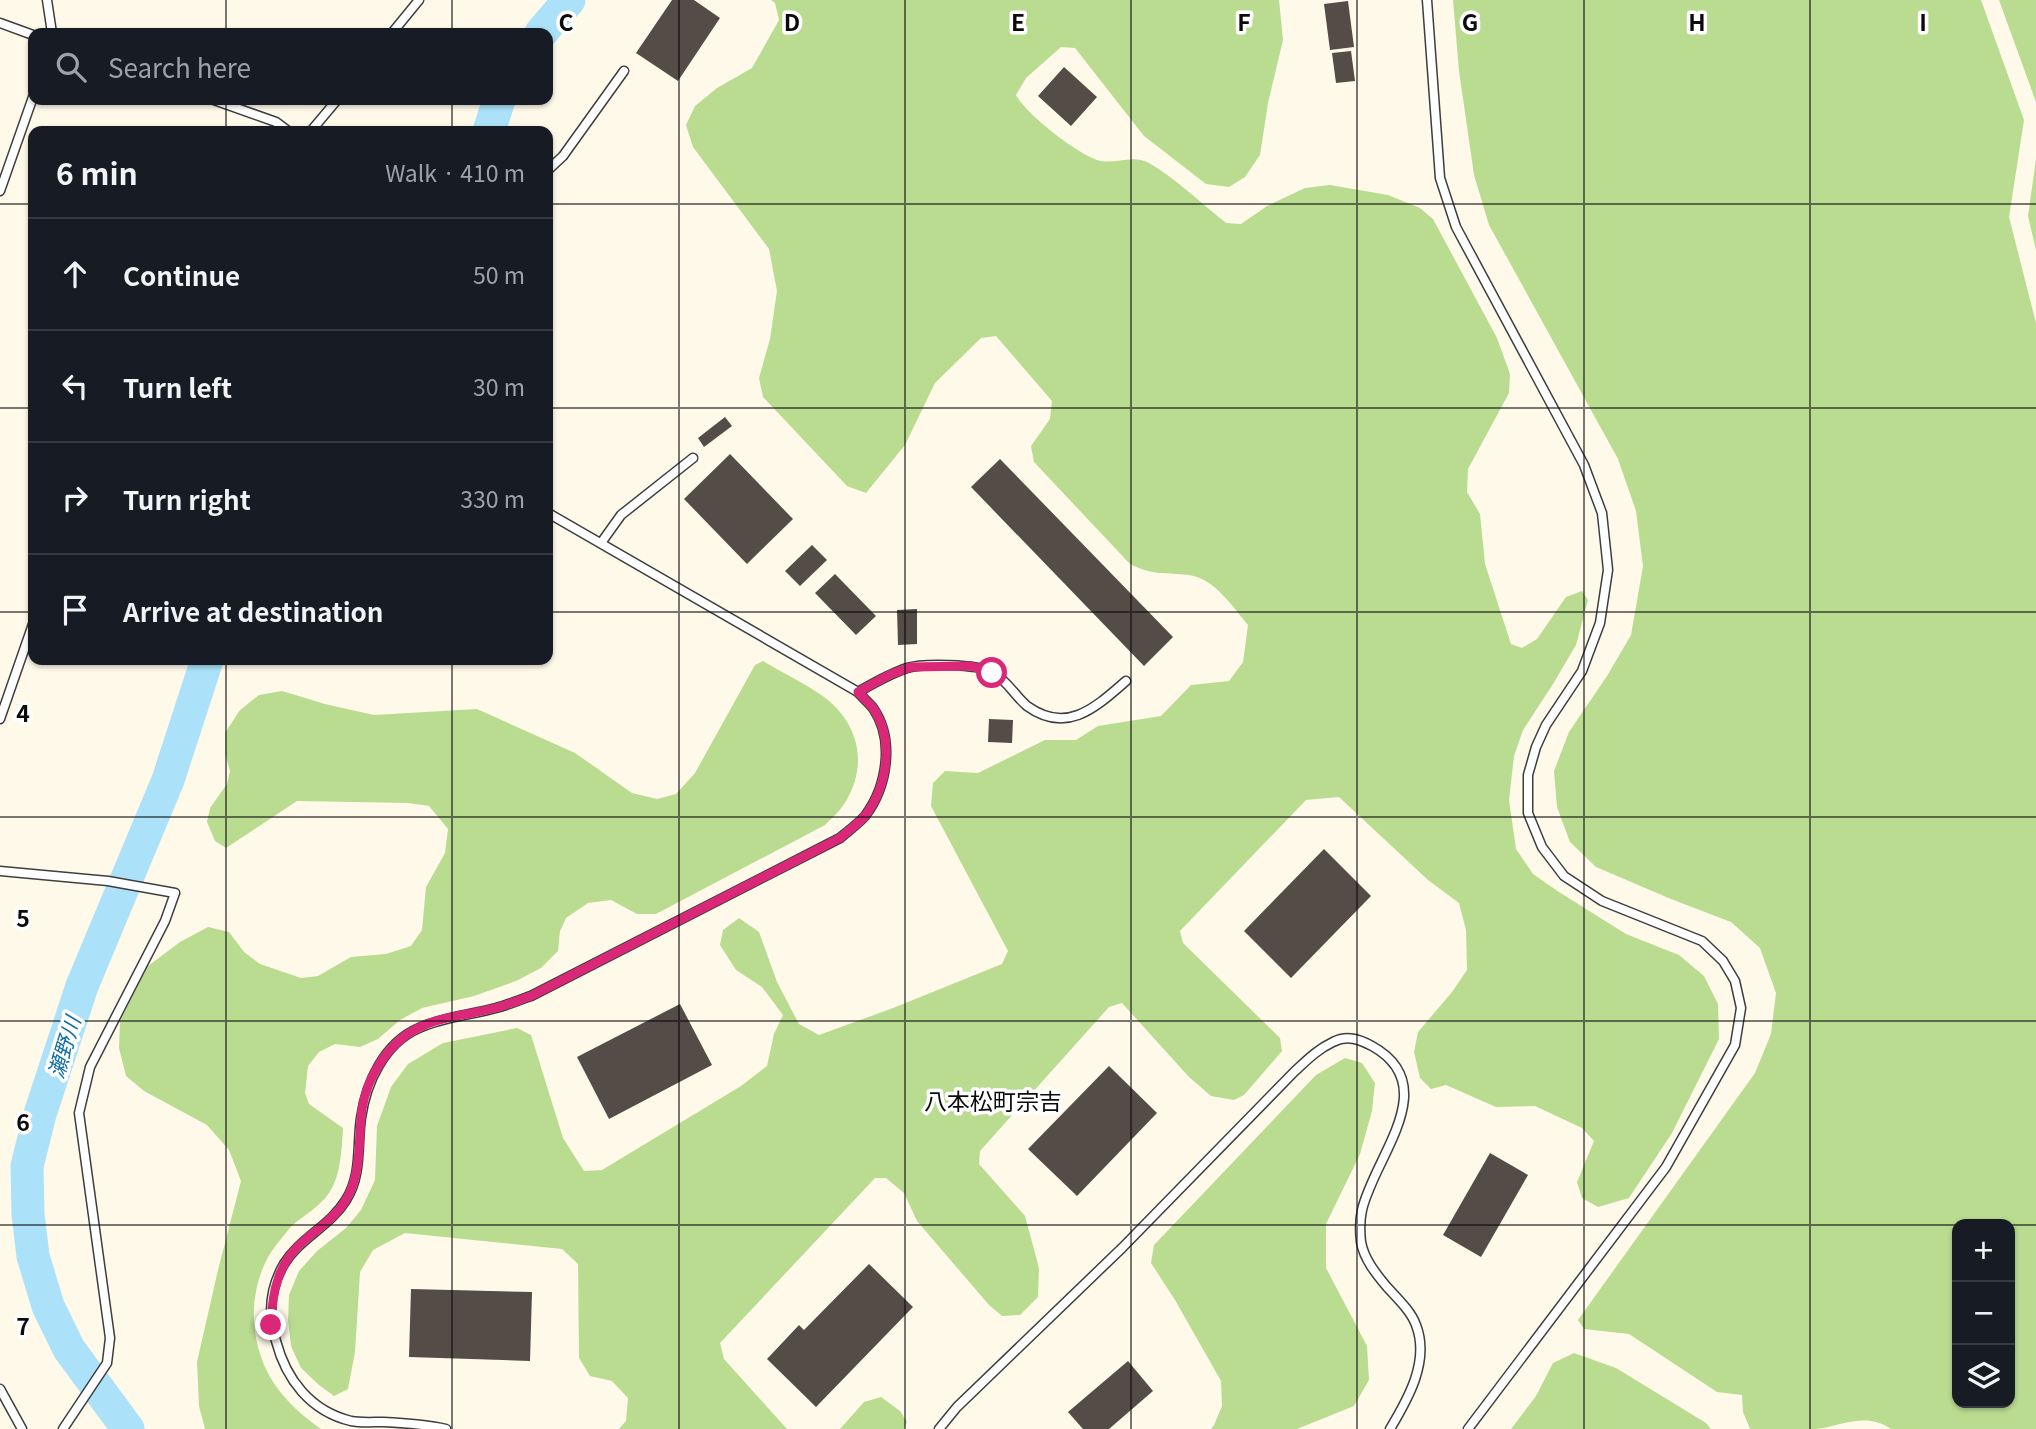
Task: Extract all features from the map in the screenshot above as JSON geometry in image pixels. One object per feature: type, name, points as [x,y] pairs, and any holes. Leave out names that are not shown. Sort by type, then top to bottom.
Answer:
[{"type":"lane","points":[[47,0],[51,28]]},
{"type":"lane","points":[[396,28],[419,0]]},
{"type":"lane","points":[[1427,0],[1440,178],[1456,227],[1584,465],[1602,513],[1608,570],[1600,623],[1582,671],[1546,725],[1536,747],[1528,775],[1528,813],[1542,847],[1564,876],[1602,901],[1702,942],[1723,961],[1735,981],[1741,1008],[1735,1045],[1666,1167],[1468,1429]]},
{"type":"lane","points":[[0,23],[28,33]]},
{"type":"lane","points":[[553,165],[563,156],[624,71]]},
{"type":"lane","points":[[0,191],[30,105]]},
{"type":"lane","points":[[228,105],[281,126]]},
{"type":"lane","points":[[315,126],[333,105]]},
{"type":"lane","points":[[601,543],[621,515],[693,458]]},
{"type":"lane","points":[[446,1429],[424,1424],[352,1421],[323,1410],[301,1392],[282,1364],[271,1325],[272,1295],[284,1264],[302,1242],[329,1221],[347,1199],[358,1170],[359,1130],[364,1096],[378,1066],[395,1046],[417,1028],[531,996],[840,838],[864,817],[881,789],[887,756],[883,729],[874,709],[858,692],[553,516]]},
{"type":"lane","points":[[0,719],[28,638]]},
{"type":"lane","points":[[858,692],[889,675],[911,667],[971,666],[992,673],[1009,685],[1027,705],[1046,716],[1072,719],[1097,706],[1126,681]]},
{"type":"lane","points":[[0,871],[108,881],[175,893],[165,921],[90,1067],[79,1113],[110,1338],[107,1363],[63,1429]]},
{"type":"lane","points":[[939,1429],[957,1407],[1122,1248],[1295,1070],[1318,1049],[1341,1038],[1359,1039],[1381,1051],[1395,1065],[1405,1088],[1404,1111],[1361,1211],[1361,1243],[1372,1269],[1416,1323],[1421,1346],[1418,1372],[1411,1391],[1390,1429]]},
{"type":"lane","points":[[0,1389],[23,1429]]},
{"type":"green space","points":[[771,0],[1279,0],[1283,40],[1268,103],[1260,155],[1245,177],[1229,187],[1206,184],[1144,136],[1075,48],[1061,47],[1026,78],[1016,95],[1041,123],[1091,158],[1101,161],[1143,160],[1159,169],[1226,223],[1241,224],[1267,206],[1305,188],[1330,185],[1388,195],[1420,208],[1433,219],[1497,338],[1510,374],[1509,393],[1468,469],[1467,492],[1480,514],[1485,564],[1511,644],[1522,648],[1537,639],[1566,597],[1582,591],[1588,600],[1576,645],[1523,730],[1514,756],[1509,800],[1516,849],[1533,874],[1559,892],[1626,934],[1679,955],[1704,976],[1718,1004],[1719,1039],[1672,1133],[1629,1198],[1598,1207],[1582,1198],[1577,1182],[1594,1141],[1582,1128],[1535,1106],[1496,1107],[1446,1085],[1431,1089],[1420,1078],[1414,1052],[1418,1032],[1467,970],[1466,930],[1459,903],[1428,880],[1339,797],[1306,800],[1180,931],[1183,943],[1280,1038],[1282,1051],[1244,1095],[1234,1100],[1211,1096],[1189,1077],[1122,1003],[1109,1007],[980,1151],[979,1164],[1025,1216],[1039,1268],[1038,1297],[1020,1315],[1002,1316],[989,1305],[917,1221],[904,1193],[886,1178],[875,1178],[720,1343],[724,1359],[787,1429],[619,1429],[626,1421],[628,1398],[612,1381],[590,1376],[579,1358],[578,1264],[562,1249],[405,1233],[373,1250],[360,1272],[355,1352],[348,1389],[334,1396],[301,1368],[291,1346],[289,1295],[299,1271],[317,1251],[346,1228],[361,1210],[375,1180],[377,1126],[391,1087],[408,1064],[443,1043],[517,1028],[531,1035],[563,1138],[584,1171],[602,1170],[741,1086],[767,1066],[774,1034],[783,1015],[762,987],[736,970],[720,945],[723,930],[739,918],[759,932],[777,982],[799,1024],[819,1035],[1002,964],[1008,951],[931,806],[933,783],[945,771],[978,773],[1045,740],[1076,740],[1098,726],[1161,716],[1191,685],[1229,681],[1243,662],[1248,625],[1222,594],[1207,582],[1189,575],[1152,572],[1130,564],[1034,462],[1031,446],[1050,419],[1052,401],[996,336],[981,338],[935,383],[905,445],[866,493],[847,486],[763,397],[759,378],[770,339],[777,291],[769,249],[693,147],[686,125],[695,106],[717,88],[752,68],[779,20],[775,3]]},
{"type":"green space","points":[[1453,0],[1981,0],[2024,120],[2009,217],[2036,323],[2036,1429],[1891,1429],[1864,1420],[1817,1429],[1750,1429],[1743,1412],[1742,1395],[1717,1392],[1629,1334],[1584,1329],[1578,1320],[1755,1073],[1771,1034],[1776,993],[1760,948],[1731,922],[1596,867],[1570,842],[1557,807],[1554,771],[1569,732],[1631,635],[1643,566],[1636,511],[1618,459],[1489,225],[1474,175],[1459,71]]},
{"type":"green space","points":[[1999,0],[2036,0],[2036,102]]},
{"type":"green space","points":[[2036,159],[2036,250],[2028,216]]},
{"type":"green space","points":[[763,661],[828,700],[847,722],[857,748],[858,761],[853,788],[844,804],[825,825],[656,914],[637,914],[611,900],[588,903],[566,918],[560,931],[558,951],[541,968],[516,981],[474,996],[422,1008],[400,1020],[378,1039],[360,1047],[335,1044],[319,1052],[308,1066],[305,1093],[309,1104],[343,1128],[338,1172],[326,1197],[290,1228],[267,1260],[259,1278],[254,1316],[260,1355],[268,1373],[287,1400],[321,1429],[205,1429],[199,1406],[197,1362],[241,1181],[229,1150],[207,1125],[144,1091],[126,1076],[119,1048],[120,1021],[148,966],[180,942],[208,927],[229,932],[244,952],[260,964],[301,978],[318,976],[351,957],[386,954],[411,946],[422,930],[426,887],[445,853],[448,829],[429,806],[408,803],[297,801],[226,848],[215,841],[207,822],[210,808],[227,784],[230,771],[225,754],[225,733],[240,710],[259,695],[282,691],[374,715],[477,709],[575,753],[632,793],[657,799],[676,794],[695,773],[755,665]]},
{"type":"green space","points":[[1345,1058],[1362,1063],[1375,1083],[1372,1111],[1360,1154],[1326,1224],[1326,1268],[1367,1346],[1369,1380],[1354,1406],[1297,1429],[1211,1429],[1222,1406],[1221,1381],[1151,1263],[1154,1245],[1316,1075]]},
{"type":"green space","points":[[1574,1353],[1616,1368],[1706,1423],[1711,1429],[1511,1429],[1536,1396],[1553,1363]]},
{"type":"green space","points":[[881,1397],[900,1411],[907,1422],[904,1429],[840,1429],[864,1402]]},
{"type":"building","points":[[672,0],[694,0],[720,18],[678,81],[636,53]]},
{"type":"building","points":[[1348,1],[1354,47],[1330,50],[1324,4]]},
{"type":"building","points":[[1351,51],[1355,81],[1336,83],[1332,53]]},
{"type":"building","points":[[1064,67],[1097,97],[1071,126],[1038,96]]},
{"type":"building","points":[[725,417],[732,426],[704,447],[698,438]]},
{"type":"building","points":[[730,454],[793,519],[747,564],[684,499]]},
{"type":"building","points":[[1000,459],[1173,637],[1144,666],[971,487]]},
{"type":"building","points":[[812,545],[827,560],[800,586],[785,571]]},
{"type":"building","points":[[835,574],[876,616],[856,635],[815,593]]},
{"type":"building","points":[[917,609],[917,644],[898,645],[897,610]]},
{"type":"building","points":[[989,719],[1013,720],[1012,743],[988,742]]},
{"type":"building","points":[[1324,849],[1371,896],[1291,978],[1244,931]]},
{"type":"building","points":[[680,1004],[712,1065],[609,1119],[577,1057]]},
{"type":"building","points":[[1109,1066],[1157,1113],[1077,1196],[1028,1149]]},
{"type":"building","points":[[1490,1153],[1528,1175],[1481,1257],[1443,1235]]},
{"type":"building","points":[[869,1264],[913,1307],[816,1407],[767,1359],[799,1325],[804,1330]]},
{"type":"building","points":[[411,1289],[532,1292],[530,1361],[409,1357]]},
{"type":"building","points":[[1128,1361],[1153,1391],[1109,1429],[1083,1429],[1068,1412]]},
{"type":"waterway","name":"瀬野川","points":[[545,28],[569,0]]},
{"type":"waterway","name":"瀬野川","points":[[491,126],[497,105]]},
{"type":"waterway","name":"瀬野川","points":[[128,1429],[69,1349],[48,1306],[33,1256],[28,1214],[27,1166],[40,1114],[82,986],[168,780],[205,665]]},
{"type":"district","name":"八本松町宗吉","points":[[993,1100]]},
{"type":"route","points":[[271,1325],[272,1295],[284,1264],[302,1242],[329,1221],[347,1199],[358,1170],[359,1130],[364,1096],[378,1066],[395,1046],[417,1028],[531,996],[840,838],[864,817],[881,789],[887,756],[883,729],[874,709],[858,692],[889,675],[911,667],[971,666],[992,673]]}]
